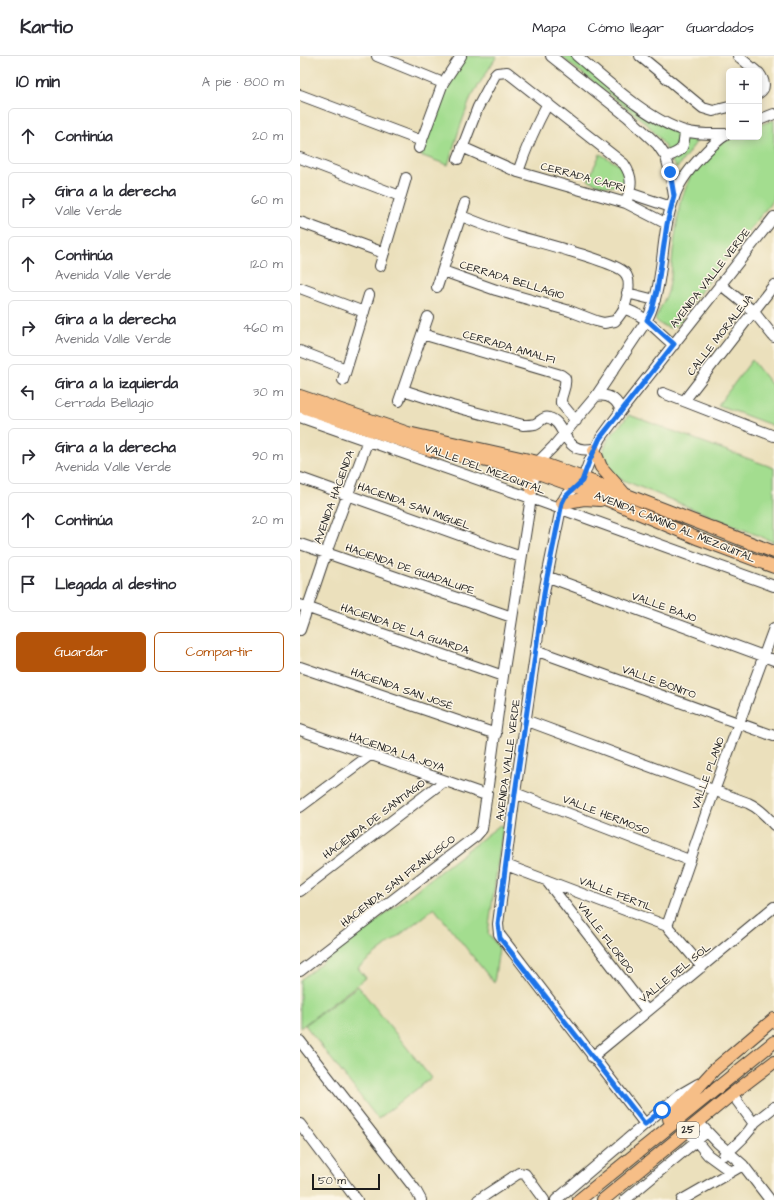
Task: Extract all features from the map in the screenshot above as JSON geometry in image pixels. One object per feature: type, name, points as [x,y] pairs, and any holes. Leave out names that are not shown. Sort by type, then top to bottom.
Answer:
[{"type":"main road","name":"AVENIDA CAMINO AL MEZQUITAL","points":[[300,396],[408,433],[536,467],[774,552]]},
{"type":"main road","name":"AVENIDA CAMINO AL MEZQUITAL","points":[[300,406],[426,449],[536,467]]},
{"type":"main road","points":[[426,449],[446,459],[460,463],[521,474],[527,478],[531,494]]},
{"type":"main road","points":[[561,505],[576,500],[620,498],[601,467],[595,449]]},
{"type":"main road","name":"AVENIDA CAMINO AL MEZQUITAL","points":[[620,498],[699,539],[774,567]]},
{"type":"main road","points":[[655,1138],[670,1118],[714,1070],[774,1019]]},
{"type":"main road","name":"25","points":[[579,1200],[774,1042]]},
{"type":"main road","name":"25","points":[[603,1200],[732,1094],[774,1062]]},
{"type":"street","points":[[377,56],[443,83]]},
{"type":"street","points":[[300,95],[420,145],[443,83],[461,56]]},
{"type":"street","points":[[551,56],[628,116],[648,134],[663,151],[670,172],[674,196]]},
{"type":"street","points":[[578,56],[655,118],[685,131],[726,134]]},
{"type":"street","points":[[640,56],[703,108],[713,111],[726,107]]},
{"type":"street","points":[[738,56],[752,68]]},
{"type":"street","name":"CERRADA CAPRI","points":[[502,71],[510,73],[548,103],[624,164],[629,171],[632,180],[627,198],[518,172],[462,147],[478,107],[498,72],[502,71]]},
{"type":"street","points":[[762,78],[764,85],[762,92]]},
{"type":"street","points":[[518,172],[524,153],[548,103]]},
{"type":"street","points":[[762,119],[774,114]]},
{"type":"street","points":[[666,157],[682,150],[684,147],[685,131]]},
{"type":"street","points":[[536,467],[596,396],[647,320],[655,300],[667,224],[674,196],[694,164],[715,143],[726,135]]},
{"type":"street","points":[[458,159],[462,147]]},
{"type":"street","points":[[300,158],[400,196]]},
{"type":"street","points":[[380,266],[406,178]]},
{"type":"street","points":[[627,198],[671,207]]},
{"type":"street","points":[[627,198],[667,224]]},
{"type":"street","name":"CERRADA BELLAGIO","points":[[465,202],[443,271],[496,290],[570,311],[604,323],[616,321],[624,309]]},
{"type":"street","points":[[461,216],[508,233],[571,251],[618,267],[627,275],[628,282],[624,309],[634,312],[647,320],[674,344]]},
{"type":"street","name":"AVENIDA VALLE VERDE","points":[[645,1124],[500,938],[498,924],[525,720],[546,576],[561,505],[565,497],[580,482],[600,438],[774,217]]},
{"type":"street","points":[[300,222],[384,253]]},
{"type":"street","points":[[437,287],[443,271]]},
{"type":"street","points":[[720,284],[753,311],[774,336]]},
{"type":"street","name":"CALLE MORALEJA","points":[[684,400],[774,285]]},
{"type":"street","points":[[300,288],[364,312]]},
{"type":"street","points":[[627,293],[655,300]]},
{"type":"street","points":[[343,380],[369,295]]},
{"type":"street","points":[[400,402],[428,317]]},
{"type":"street","name":"CERRADA AMALFI","points":[[422,334],[561,375],[565,378],[566,383],[561,397],[561,403],[576,421]]},
{"type":"street","points":[[300,351],[346,369]]},
{"type":"street","points":[[403,390],[452,406],[523,425],[536,424],[545,418],[550,418],[556,422],[570,443],[580,448],[595,449]]},
{"type":"street","points":[[664,394],[684,400],[774,436]]},
{"type":"street","points":[[596,396],[605,396],[614,399],[619,404],[621,411]]},
{"type":"street","name":"VALLE DEL MEZQUITAL","points":[[300,417],[531,494],[774,586]]},
{"type":"street","name":"AVENIDA HACIENDA","points":[[300,630],[304,606],[326,553],[368,440]]},
{"type":"street","name":"AVENIDA VALLE VERDE","points":[[486,795],[521,557],[536,467]]},
{"type":"street","name":"HACIENDA SAN MIGUEL","points":[[300,478],[521,557]]},
{"type":"street","name":"HACIENDA DE GUADALUPE","points":[[300,544],[512,617]]},
{"type":"street","name":"VALLE BAJO","points":[[546,576],[774,660]]},
{"type":"street","name":"HACIENDA DE LA GUARDA","points":[[304,606],[503,676]]},
{"type":"street","name":"VALLE PLANO","points":[[667,926],[689,860],[774,628]]},
{"type":"street","name":"VALLE BONITO","points":[[535,650],[774,736]]},
{"type":"street","name":"HACIENDA SAN JOSÉ","points":[[300,667],[496,734]]},
{"type":"street","points":[[525,720],[748,803],[758,808],[774,825]]},
{"type":"street","name":"HACIENDA LA JOYA","points":[[300,730],[486,795]]},
{"type":"street","points":[[300,807],[370,755]]},
{"type":"street","name":"HACIENDA DE SANTIAGO","points":[[300,891],[444,781]]},
{"type":"street","name":"VALLE HERMOSO","points":[[515,793],[689,860]]},
{"type":"street","name":"HACIENDA SAN FRANCISCO","points":[[300,971],[476,836],[482,829],[486,795]]},
{"type":"street","name":"VALLE FÉRTIL","points":[[506,865],[667,926],[702,967]]},
{"type":"street","name":"VALLE FLORIDO","points":[[546,880],[647,1011]]},
{"type":"street","name":"VALLE DEL SOL","points":[[592,1057],[774,907]]},
{"type":"street","points":[[300,1041],[422,1200]]},
{"type":"street","points":[[556,1200],[679,1095],[703,1081]]},
{"type":"street","points":[[732,1094],[752,1121],[755,1122]]},
{"type":"street","points":[[716,1161],[742,1141],[755,1122],[774,1107]]},
{"type":"street","points":[[698,1122],[743,1165],[770,1200]]},
{"type":"street","points":[[300,1124],[357,1200]]},
{"type":"street","points":[[687,1131],[708,1155],[730,1171]]},
{"type":"street","points":[[625,1200],[707,1132]]},
{"type":"street","points":[[682,1200],[730,1171],[743,1165]]},
{"type":"street","points":[[478,1200],[519,1173],[525,1174],[544,1200]]},
{"type":"green space","points":[[465,56],[497,56],[471,97],[448,165],[420,155],[444,89]]},
{"type":"green space","points":[[560,56],[572,56],[636,108],[700,137],[677,168],[671,161],[668,152],[660,139],[647,124]]},
{"type":"green space","points":[[774,120],[774,199],[682,315],[682,320],[670,328],[661,325],[655,319],[668,292],[680,203],[693,169],[713,148],[727,140],[762,140],[762,124]]},
{"type":"green space","points":[[600,154],[623,167],[625,182],[616,186],[607,186],[588,180]]},
{"type":"green space","points":[[752,360],[774,388],[774,426],[718,405]]},
{"type":"green space","points":[[629,415],[774,468],[774,542],[613,476],[600,460],[608,439]]},
{"type":"green space","points":[[500,825],[503,826],[488,933],[499,948],[494,983],[434,908],[358,968],[366,978],[300,1028],[300,980]]},
{"type":"green space","points":[[358,986],[431,1078],[378,1119],[305,1025]]},
{"type":"route","points":[[662,1110],[645,1124],[500,938],[498,924],[546,576],[562,503],[565,497],[582,481],[600,438],[674,344],[647,320],[652,310],[657,291],[667,224],[674,196],[670,172]]}]
